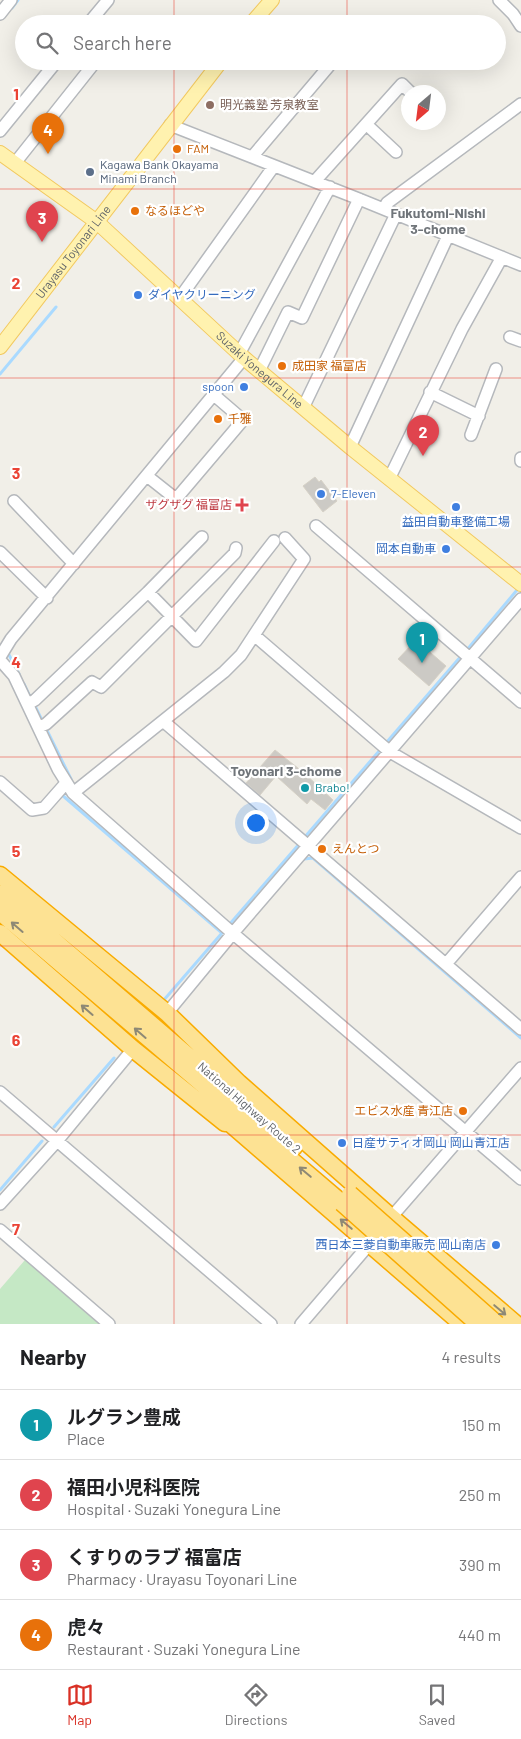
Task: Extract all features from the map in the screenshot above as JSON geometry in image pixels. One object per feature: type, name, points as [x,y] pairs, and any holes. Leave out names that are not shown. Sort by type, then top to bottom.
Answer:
[{"type":"highway","points":[[0,875],[167,1013],[239,1083],[516,1324]]},
{"type":"highway","name":"National Highway Route 2","points":[[0,894],[346,1198],[478,1324]]},
{"type":"highway","name":"National Highway Route 2","points":[[0,912],[160,1050],[346,1198],[497,1324]]},
{"type":"highway","points":[[23,915],[87,957],[198,1052],[239,1083]]},
{"type":"highway","points":[[0,933],[133,1049],[274,1162]]},
{"type":"highway","points":[[160,1050],[169,1068],[274,1162],[462,1324]]},
{"type":"main road","points":[[259,15],[272,0]]},
{"type":"main road","name":"Urayasu Toyonari Line","points":[[0,347],[214,70]]},
{"type":"main road","name":"Suzaki Yonegura Line","points":[[0,153],[97,222],[241,356],[389,479],[521,584]]},
{"type":"street","points":[[0,14],[11,0]]},
{"type":"street","points":[[96,15],[108,0]]},
{"type":"street","points":[[499,0],[513,14],[521,26]]},
{"type":"street","points":[[0,131],[50,70]]},
{"type":"street","points":[[15,163],[89,70]]},
{"type":"street","points":[[252,157],[326,70]]},
{"type":"street","points":[[314,181],[401,85]]},
{"type":"street","points":[[384,209],[387,203],[521,104]]},
{"type":"street","points":[[366,124],[396,152]]},
{"type":"street","points":[[170,125],[330,187],[521,265]]},
{"type":"street","points":[[180,299],[274,166]]},
{"type":"street","points":[[330,187],[241,356],[214,395],[12,639],[3,654],[43,726],[58,770],[69,788],[229,930],[521,1179]]},
{"type":"street","points":[[259,371],[288,312],[302,318],[359,199]]},
{"type":"street","points":[[303,408],[396,214]]},
{"type":"street","points":[[350,447],[448,236]]},
{"type":"street","points":[[389,479],[462,329],[502,257]]},
{"type":"street","points":[[472,435],[496,369]]},
{"type":"street","points":[[430,392],[478,416]]},
{"type":"street","points":[[147,476],[176,499],[243,420],[214,395]]},
{"type":"street","points":[[14,501],[74,564]]},
{"type":"street","points":[[316,526],[521,702]]},
{"type":"street","points":[[31,702],[148,592],[202,537]]},
{"type":"street","points":[[0,782],[32,810],[44,808],[69,788],[164,721],[233,664],[304,559],[280,540],[196,641],[148,592]]},
{"type":"street","points":[[43,726],[92,682],[101,687],[173,617],[235,553],[236,548]]},
{"type":"street","points":[[0,552],[47,598]]},
{"type":"street","points":[[167,1013],[229,930],[303,848],[465,655],[521,599]]},
{"type":"street","points":[[254,635],[385,749],[521,828]]},
{"type":"street","points":[[164,721],[303,848],[446,964],[521,1028]]},
{"type":"street","points":[[446,964],[521,876]]},
{"type":"street","points":[[0,1204],[57,1141],[133,1049]]},
{"type":"street","points":[[301,1324],[521,1068]]},
{"type":"street","points":[[0,1092],[271,1324]]},
{"type":"street","points":[[0,1230],[109,1324]]},
{"type":"green space","points":[[25,1260],[99,1324],[0,1324],[0,1289]]},
{"type":"building","points":[[315,477],[319,482],[321,480],[337,501],[323,512],[303,486]]},
{"type":"building","points":[[416,640],[446,666],[429,686],[398,659]]},
{"type":"building","points":[[275,750],[303,772],[333,800],[325,810],[311,799],[307,804],[276,776],[260,795],[246,783]]},
{"type":"waterway","points":[[12,8],[18,0]]},
{"type":"waterway","points":[[0,374],[56,307]]},
{"type":"waterway","points":[[466,651],[517,590]]},
{"type":"waterway","points":[[7,651],[19,674]]},
{"type":"waterway","points":[[304,838],[462,655]]},
{"type":"waterway","points":[[24,684],[31,699]]},
{"type":"waterway","points":[[34,704],[71,779]]},
{"type":"waterway","points":[[64,794],[62,795],[222,933]]},
{"type":"waterway","points":[[163,1001],[300,843]]},
{"type":"waterway","points":[[294,850],[304,859],[313,858],[521,1038]]},
{"type":"waterway","points":[[54,1127],[114,1058]]},
{"type":"waterway","points":[[0,1190],[42,1141]]},
{"type":"place","name":"明光義塾 芳泉教室","points":[[210,105]]},
{"type":"place","name":"FAM","points":[[177,149]]},
{"type":"place","name":"虎々","points":[[48,154]]},
{"type":"place","name":"Kagawa Bank Okayama Minami Branch","points":[[90,172]]},
{"type":"place","name":"なるほどや","points":[[135,211]]},
{"type":"place","name":"くすりのラブ 福富店","points":[[42,242]]},
{"type":"place","name":"ダイヤクリーニング","points":[[138,295]]},
{"type":"place","name":"成田家 福富店","points":[[282,366]]},
{"type":"place","name":"spoon","points":[[244,387]]},
{"type":"place","name":"千雅","points":[[218,419]]},
{"type":"place","name":"福田小児科医院","points":[[423,456]]},
{"type":"place","name":"7-Eleven","points":[[321,494]]},
{"type":"place","name":"ザグザグ 福富店","points":[[242,505]]},
{"type":"place","name":"益田自動車整備工場","points":[[456,507]]},
{"type":"place","name":"岡本自動車","points":[[446,549]]},
{"type":"place","name":"ルグラン豊成","points":[[422,663]]},
{"type":"place","name":"Brabo!","points":[[305,788]]},
{"type":"place","name":"えんとつ","points":[[322,849]]},
{"type":"place","name":"エビス水産 青江店","points":[[463,1111]]},
{"type":"place","name":"日産サティオ岡山 岡山青江店","points":[[342,1143]]},
{"type":"place","name":"西日本三菱自動車販売 岡山南店","points":[[496,1245]]},
{"type":"district","name":"Fukutomi-Nishi 3-chome","points":[[438,222]]},
{"type":"district","name":"Toyonari 3-chome","points":[[286,771]]}]
